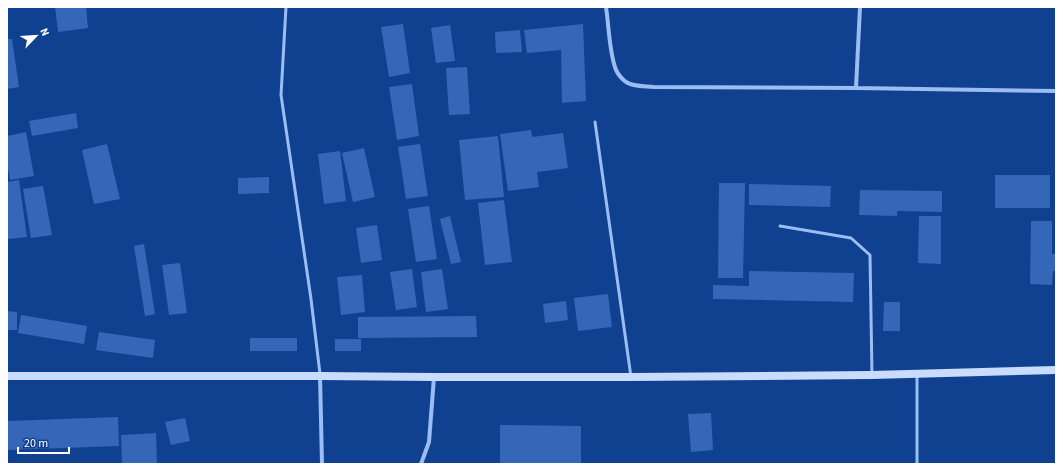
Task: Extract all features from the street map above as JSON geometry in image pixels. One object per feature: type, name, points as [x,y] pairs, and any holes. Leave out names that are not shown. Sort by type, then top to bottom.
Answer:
[{"type":"main road","points":[[7,376],[320,376],[434,378],[631,377],[872,375],[1056,370]]},
{"type":"street","points":[[606,7],[612,53],[616,70],[626,83],[635,85],[654,87],[1056,91]]},
{"type":"street","points":[[856,88],[860,7]]},
{"type":"street","points":[[320,376],[322,464]]},
{"type":"street","points":[[421,464],[429,442],[434,378]]},
{"type":"lane","points":[[286,7],[281,95],[312,299],[320,376]]},
{"type":"lane","points":[[596,122],[631,377]]},
{"type":"lane","points":[[780,226],[851,238],[870,255],[872,375]]},
{"type":"lane","points":[[917,374],[917,464]]},
{"type":"building","points":[[55,7],[86,7],[88,28],[58,32]]},
{"type":"building","points":[[403,24],[410,73],[389,77],[381,27]]},
{"type":"building","points":[[583,24],[586,101],[562,103],[561,50],[527,53],[524,30]]},
{"type":"building","points":[[450,25],[455,61],[436,63],[431,28]]},
{"type":"building","points":[[520,30],[522,52],[496,53],[495,32]]},
{"type":"building","points":[[7,39],[12,39],[19,87],[7,89]]},
{"type":"building","points":[[467,67],[470,114],[449,115],[446,68]]},
{"type":"building","points":[[412,84],[419,136],[397,140],[389,87]]},
{"type":"building","points":[[76,113],[78,128],[32,136],[29,121]]},
{"type":"building","points":[[531,130],[532,137],[563,133],[568,168],[537,172],[539,187],[508,191],[500,134]]},
{"type":"building","points":[[26,132],[34,176],[10,180],[7,163],[7,136]]},
{"type":"building","points":[[498,136],[504,197],[465,200],[459,140]]},
{"type":"building","points":[[107,144],[120,199],[94,204],[82,150]]},
{"type":"building","points":[[420,144],[428,196],[406,199],[398,147]]},
{"type":"building","points":[[364,148],[375,197],[353,202],[342,153]]},
{"type":"building","points":[[340,151],[346,201],[324,204],[318,154]]},
{"type":"building","points":[[995,175],[1050,175],[1050,208],[995,208]]},
{"type":"building","points":[[269,177],[269,193],[238,194],[238,178]]},
{"type":"building","points":[[19,180],[27,237],[8,239],[7,182]]},
{"type":"building","points":[[719,183],[745,183],[743,278],[718,278]]},
{"type":"building","points":[[749,184],[831,186],[830,207],[749,205]]},
{"type":"building","points":[[43,186],[52,235],[31,238],[23,189]]},
{"type":"building","points":[[860,190],[942,191],[942,212],[897,211],[897,216],[859,215]]},
{"type":"building","points":[[504,200],[512,262],[485,265],[478,203]]},
{"type":"building","points":[[429,206],[437,259],[416,262],[408,209]]},
{"type":"building","points":[[450,216],[461,262],[451,264],[440,219]]},
{"type":"building","points":[[919,216],[941,216],[941,264],[918,263]]},
{"type":"building","points":[[1031,221],[1052,221],[1052,254],[1056,254],[1056,271],[1053,271],[1052,285],[1030,284]]},
{"type":"building","points":[[377,225],[382,260],[361,263],[356,228]]},
{"type":"building","points":[[144,244],[155,314],[145,316],[134,246]]},
{"type":"building","points":[[180,263],[187,313],[169,315],[162,265]]},
{"type":"building","points":[[412,269],[417,307],[396,310],[390,272]]},
{"type":"building","points":[[442,269],[448,309],[426,312],[421,272]]},
{"type":"building","points":[[749,271],[854,273],[853,302],[713,299],[713,285],[749,286]]},
{"type":"building","points":[[362,275],[365,312],[341,315],[337,277]]},
{"type":"building","points":[[608,294],[612,327],[578,331],[574,298]]},
{"type":"building","points":[[566,301],[568,320],[545,323],[543,304]]},
{"type":"building","points":[[884,302],[900,302],[900,331],[883,331]]},
{"type":"building","points":[[7,311],[17,312],[17,330],[7,330]]},
{"type":"building","points":[[21,315],[87,326],[84,344],[18,333]]},
{"type":"building","points":[[476,316],[477,337],[358,338],[358,317]]},
{"type":"building","points":[[99,332],[155,340],[153,358],[96,350]]},
{"type":"building","points":[[250,338],[297,338],[297,351],[250,351]]},
{"type":"building","points":[[335,339],[361,339],[361,351],[335,351]]},
{"type":"building","points":[[711,413],[713,450],[691,452],[688,414]]},
{"type":"building","points":[[118,417],[119,446],[7,450],[7,421]]},
{"type":"building","points":[[185,418],[190,441],[171,445],[165,422]]},
{"type":"building","points":[[500,425],[581,426],[581,464],[500,464]]},
{"type":"building","points":[[156,433],[157,464],[122,464],[121,435]]}]
